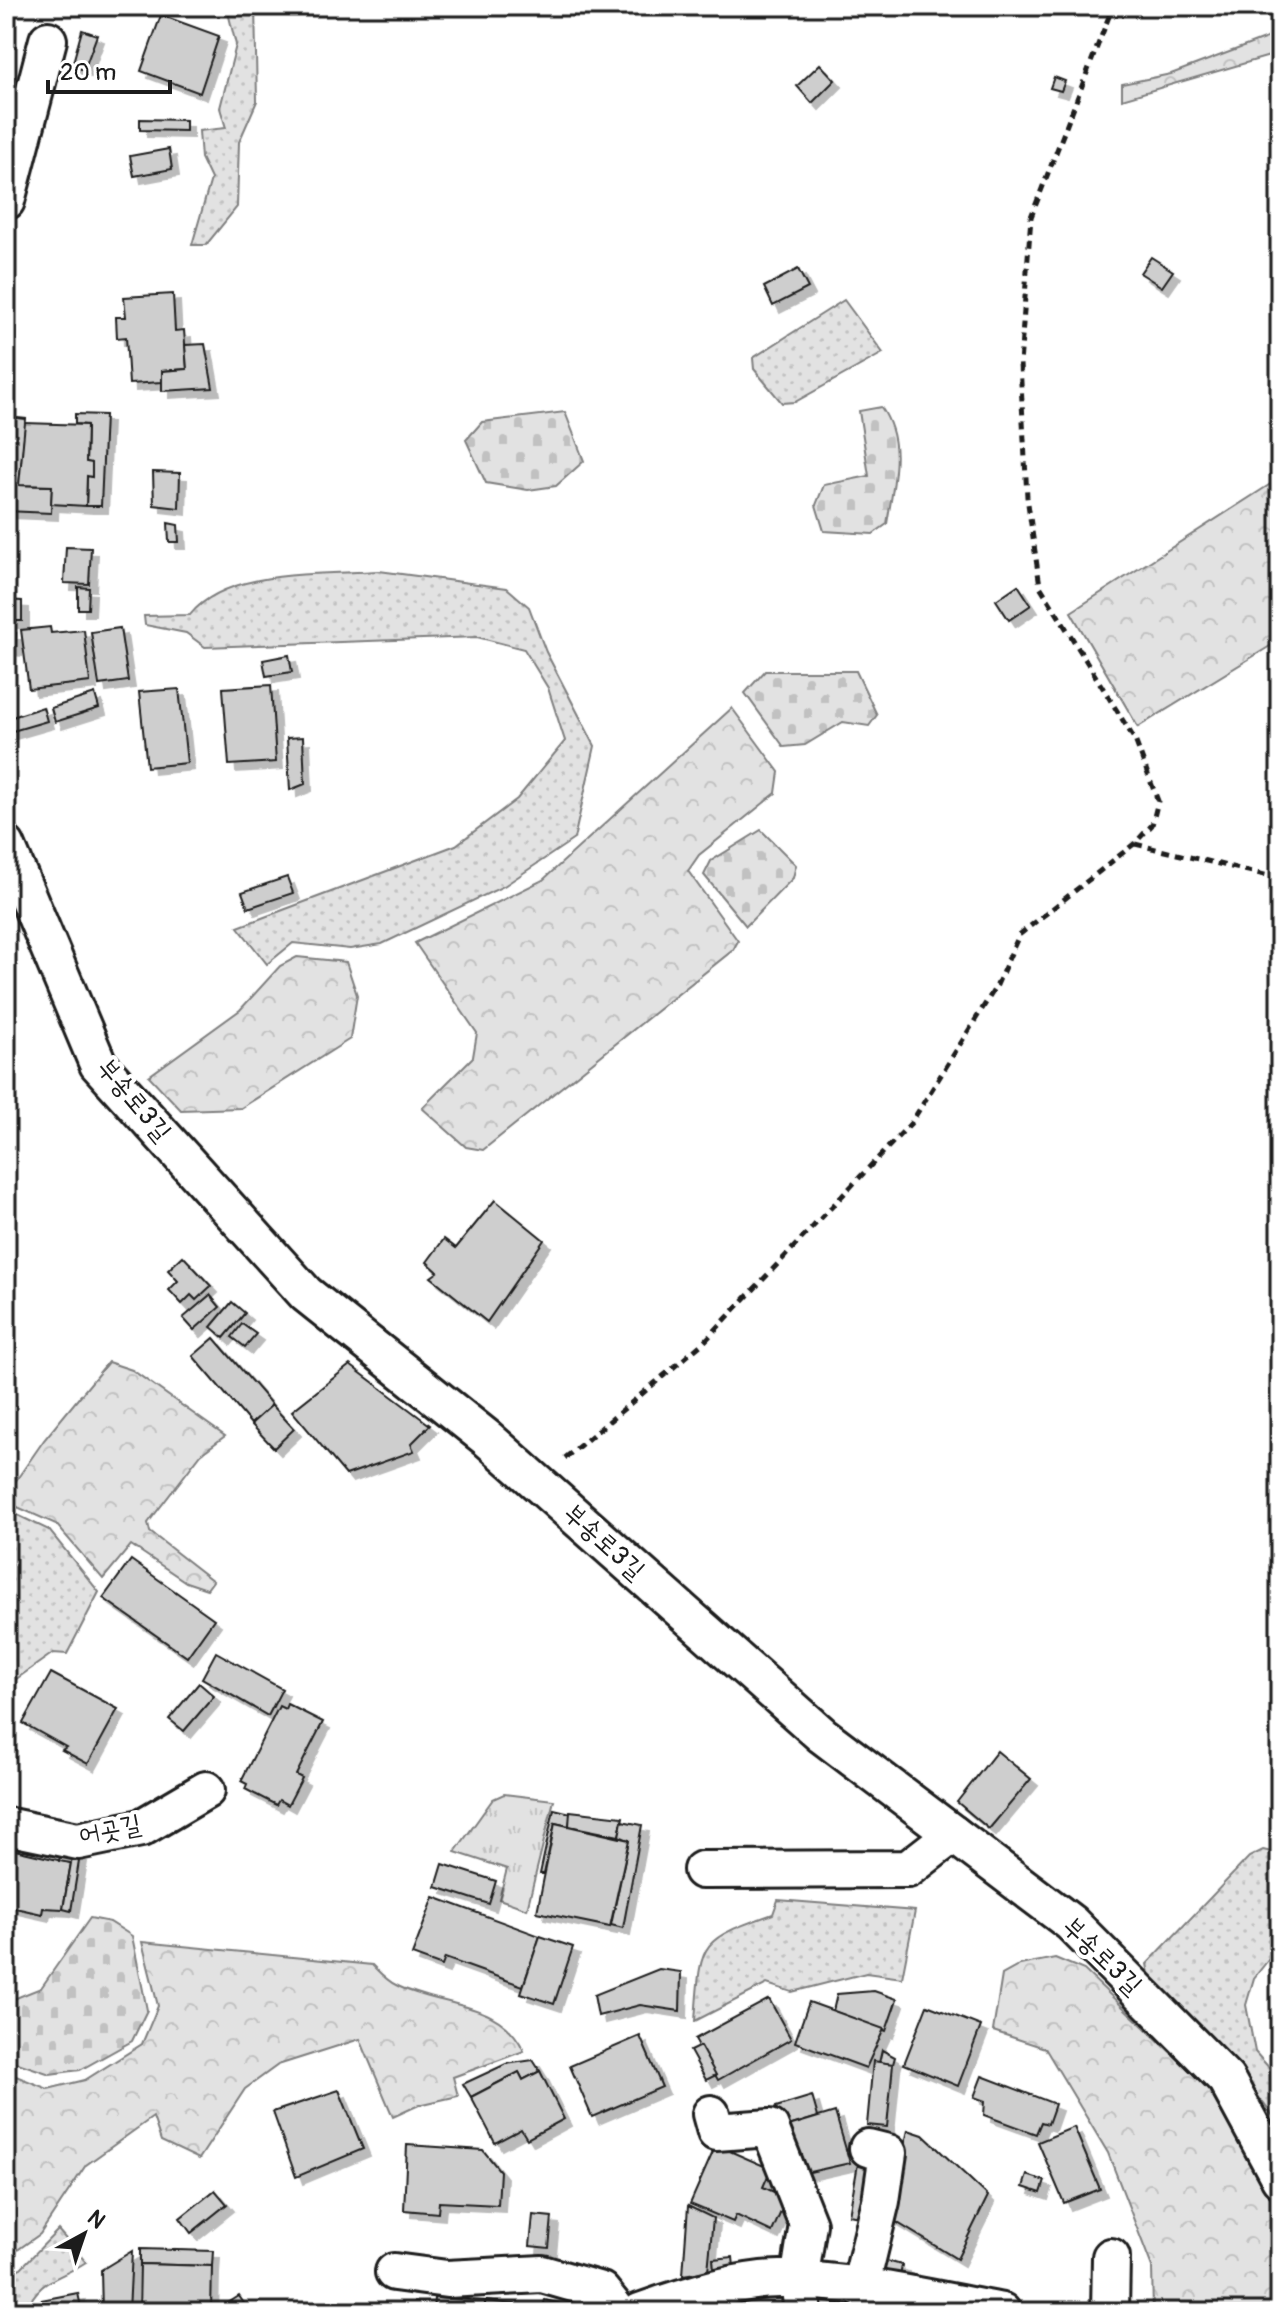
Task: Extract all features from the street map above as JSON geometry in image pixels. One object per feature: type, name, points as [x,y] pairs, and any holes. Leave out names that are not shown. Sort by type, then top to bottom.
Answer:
[{"type":"street","points":[[6,201],[19,94],[48,40]]},
{"type":"street","name":"부송로3길","points":[[6,845],[98,1064],[306,1294],[488,1439],[822,1735],[1071,1923],[1226,2079],[1280,2179]]},
{"type":"street","name":"어곳길","points":[[6,1826],[78,1841],[141,1828],[206,1790]]},
{"type":"street","points":[[702,1870],[908,1869],[953,1834]]},
{"type":"street","points":[[711,2114],[716,2132],[770,2128],[808,2224],[801,2296]]},
{"type":"street","points":[[860,2288],[881,2201],[888,2153],[868,2148]]},
{"type":"street","points":[[1110,2312],[1111,2257]]},
{"type":"street","points":[[394,2272],[447,2279],[542,2274],[601,2291],[618,2312]]},
{"type":"street","points":[[640,2312],[684,2296],[780,2279],[801,2296],[860,2288],[1002,2312]]},
{"type":"path","points":[[537,1482],[704,1342],[911,1123],[997,985],[1019,935],[1134,844],[1152,825],[1158,801],[1135,740],[1040,586],[1027,497],[1020,364],[1031,217],[1113,6]]},
{"type":"path","points":[[1134,844],[1269,876],[1280,884]]},
{"type":"green space","points":[[255,6],[257,101],[239,142],[237,207],[206,245],[192,245],[211,179],[201,158],[199,131],[226,128],[220,108],[236,45],[227,8]]},
{"type":"green space","points":[[1280,33],[1280,53],[1122,99],[1122,84],[1171,74]]},
{"type":"green space","points":[[844,300],[883,353],[795,402],[782,403],[754,369],[753,358]]},
{"type":"green space","points":[[881,407],[893,435],[896,464],[887,524],[873,534],[824,531],[816,505],[824,485],[869,476],[859,411]]},
{"type":"green space","points":[[565,412],[584,461],[556,486],[528,490],[486,483],[466,440],[482,422]]},
{"type":"green space","points":[[1280,478],[1280,640],[1138,727],[1071,612]]},
{"type":"green space","points":[[379,571],[507,588],[529,607],[546,652],[595,746],[574,839],[504,886],[382,944],[350,949],[293,943],[267,964],[238,927],[456,845],[517,799],[565,741],[548,688],[524,649],[477,637],[205,647],[186,633],[145,625],[144,616],[190,615],[206,600],[252,581],[305,574]]},
{"type":"green space","points":[[765,671],[856,671],[877,715],[869,726],[843,722],[805,745],[784,747],[745,693]]},
{"type":"green space","points":[[732,708],[779,772],[776,793],[699,855],[688,871],[738,941],[733,950],[483,1150],[466,1147],[422,1108],[473,1057],[477,1033],[415,943],[543,880]]},
{"type":"green space","points":[[761,830],[796,865],[793,878],[746,926],[704,875],[711,861]]},
{"type":"green space","points":[[297,957],[346,962],[357,995],[350,1039],[241,1108],[181,1110],[149,1076],[240,1010],[280,966]]},
{"type":"green space","points":[[108,1362],[132,1370],[225,1436],[201,1454],[148,1523],[150,1532],[213,1581],[207,1589],[186,1582],[131,1545],[103,1579],[56,1524],[6,1502],[6,1495],[44,1440]]},
{"type":"green space","points":[[7,1510],[49,1530],[99,1592],[67,1654],[53,1653],[12,1682],[6,1668]]},
{"type":"green space","points":[[504,1794],[554,1800],[527,1909],[499,1899],[507,1869],[455,1852],[493,1799]]},
{"type":"green space","points":[[1263,1850],[1280,1854],[1280,1945],[1254,1978],[1246,2005],[1255,2052],[1280,2080],[1280,2125],[1234,2065],[1151,1983],[1147,1964],[1249,1857]]},
{"type":"green space","points":[[778,1900],[915,1911],[902,1978],[866,1973],[792,1992],[767,1984],[695,2021],[699,1974],[708,1948],[730,1931],[773,1914]]},
{"type":"green space","points":[[90,1918],[110,1922],[132,1936],[147,2010],[132,2041],[80,2070],[50,2074],[6,2059],[6,2002],[41,1988]]},
{"type":"green space","points":[[142,1942],[372,1965],[396,1985],[485,2013],[514,2034],[524,2051],[453,2077],[458,2096],[419,2105],[393,2117],[360,2039],[278,2065],[245,2089],[199,2159],[161,2141],[153,2117],[86,2165],[40,2234],[6,2258],[6,2159],[11,2149],[6,2146],[6,2072],[48,2089],[85,2080],[142,2044],[158,2006]]},
{"type":"green space","points":[[1055,1958],[1084,1970],[1207,2087],[1280,2214],[1280,2312],[1153,2312],[1152,2267],[1108,2153],[1045,2048],[993,2031],[1002,1975],[1020,1965]]},
{"type":"green space","points":[[58,2230],[86,2262],[43,2286],[25,2312],[6,2312],[6,2274],[21,2268]]},
{"type":"building","points":[[161,15],[219,36],[200,93],[141,71]]},
{"type":"building","points":[[82,30],[97,35],[84,70],[72,66]]},
{"type":"building","points":[[820,64],[835,80],[812,103],[797,86]]},
{"type":"building","points":[[1054,77],[1065,81],[1061,91],[1050,88]]},
{"type":"building","points":[[140,119],[186,120],[186,131],[140,130]]},
{"type":"building","points":[[169,149],[172,169],[134,176],[130,156]]},
{"type":"building","points":[[1151,257],[1173,271],[1162,287],[1140,273]]},
{"type":"building","points":[[798,269],[808,288],[773,306],[764,287]]},
{"type":"building","points":[[173,294],[175,331],[184,330],[187,369],[162,371],[162,382],[129,384],[126,337],[117,338],[116,317],[126,317],[124,297]]},
{"type":"building","points":[[205,344],[213,388],[162,391],[162,371],[187,369],[185,345]]},
{"type":"building","points":[[75,414],[105,415],[101,506],[86,506],[87,476],[92,477],[92,463],[86,462],[87,425],[75,424]]},
{"type":"building","points":[[8,417],[26,419],[19,485],[52,486],[51,513],[6,511]]},
{"type":"building","points":[[25,423],[87,425],[86,462],[92,463],[92,477],[87,476],[86,506],[51,504],[52,486],[19,485]]},
{"type":"building","points":[[153,472],[180,473],[179,508],[154,505]]},
{"type":"building","points":[[168,523],[178,525],[179,542],[169,542]]},
{"type":"building","points":[[66,547],[91,548],[89,584],[64,583]]},
{"type":"building","points":[[1018,585],[1031,605],[1009,620],[996,600]]},
{"type":"building","points":[[78,587],[89,588],[88,609],[78,609]]},
{"type":"building","points":[[6,600],[22,601],[22,621],[6,621]]},
{"type":"building","points":[[50,627],[51,633],[84,630],[90,682],[29,689],[21,630]]},
{"type":"building","points":[[120,628],[128,681],[99,685],[91,632]]},
{"type":"building","points":[[6,633],[16,633],[15,649],[6,648]]},
{"type":"building","points":[[289,655],[292,672],[266,676],[263,660]]},
{"type":"building","points":[[271,685],[276,762],[229,765],[223,688]]},
{"type":"building","points":[[179,689],[187,763],[147,767],[139,692]]},
{"type":"building","points":[[95,694],[99,708],[55,722],[51,708]]},
{"type":"building","points":[[43,707],[47,721],[6,733],[6,719]]},
{"type":"building","points":[[303,737],[305,784],[290,790],[287,738]]},
{"type":"building","points":[[287,877],[293,893],[248,908],[242,892]]},
{"type":"building","points":[[495,1200],[544,1240],[487,1322],[431,1277],[438,1272],[427,1262],[444,1239],[456,1248]]},
{"type":"building","points":[[183,1256],[211,1286],[196,1300],[191,1295],[182,1304],[169,1290],[178,1281],[168,1270]]},
{"type":"building","points":[[210,1295],[220,1307],[194,1330],[183,1318]]},
{"type":"building","points":[[232,1302],[245,1313],[224,1338],[211,1327]]},
{"type":"building","points":[[242,1324],[256,1334],[245,1347],[232,1337]]},
{"type":"building","points":[[214,1338],[272,1405],[251,1424],[193,1356]]},
{"type":"building","points":[[350,1365],[430,1425],[411,1444],[414,1451],[346,1475],[292,1411]]},
{"type":"building","points":[[272,1405],[294,1429],[274,1448],[251,1424]]},
{"type":"building","points":[[131,1560],[214,1619],[187,1657],[103,1598]]},
{"type":"building","points":[[216,1652],[282,1689],[268,1716],[202,1678]]},
{"type":"building","points":[[51,1673],[118,1709],[88,1764],[62,1750],[66,1747],[23,1723]]},
{"type":"building","points":[[199,1683],[214,1696],[184,1731],[169,1719]]},
{"type":"building","points":[[287,1704],[323,1722],[296,1775],[302,1778],[288,1805],[279,1800],[276,1805],[245,1789],[247,1784],[241,1781],[279,1706],[285,1709]]},
{"type":"building","points":[[997,1751],[1031,1779],[989,1829],[957,1802]]},
{"type":"building","points":[[554,1809],[571,1813],[569,1826],[555,1823],[544,1874],[540,1874]]},
{"type":"building","points":[[570,1811],[623,1817],[619,1836],[569,1826]]},
{"type":"building","points":[[622,1821],[642,1825],[623,1928],[611,1925],[629,1840],[619,1836]]},
{"type":"building","points":[[555,1823],[629,1840],[610,1927],[537,1912]]},
{"type":"building","points":[[6,1848],[71,1863],[63,1909],[43,1908],[42,1914],[6,1906]]},
{"type":"building","points":[[61,1852],[80,1855],[71,1911],[63,1909],[71,1863],[59,1861]]},
{"type":"building","points":[[443,1864],[496,1881],[489,1904],[436,1887]]},
{"type":"building","points":[[434,1897],[540,1936],[523,1986],[445,1958],[442,1966],[412,1955]]},
{"type":"building","points":[[540,1936],[573,1947],[554,2004],[521,1993]]},
{"type":"building","points":[[659,1969],[681,1972],[680,2011],[640,2005],[598,2016],[594,1995]]},
{"type":"building","points":[[874,1991],[897,1999],[886,2031],[833,2011],[837,1994]]},
{"type":"building","points":[[769,1999],[791,2039],[718,2080],[695,2039]]},
{"type":"building","points":[[809,2002],[884,2029],[866,2068],[795,2042]]},
{"type":"building","points":[[927,2005],[981,2026],[958,2086],[904,2064]]},
{"type":"building","points":[[640,2036],[662,2087],[592,2117],[570,2066]]},
{"type":"building","points":[[700,2046],[716,2075],[706,2080],[690,2051]]},
{"type":"building","points":[[882,2050],[895,2057],[893,2064],[879,2063]]},
{"type":"building","points":[[533,2060],[540,2071],[523,2080],[519,2072],[471,2097],[463,2084],[506,2064]]},
{"type":"building","points":[[873,2061],[893,2064],[887,2127],[867,2125]]},
{"type":"building","points":[[540,2071],[564,2119],[527,2139],[521,2129],[495,2143],[471,2097],[519,2072],[523,2080]]},
{"type":"building","points":[[982,2076],[1055,2104],[1048,2124],[1041,2122],[1036,2134],[984,2115],[985,2101],[974,2097]]},
{"type":"building","points":[[339,2090],[363,2149],[296,2177],[273,2112]]},
{"type":"building","points":[[812,2096],[818,2117],[782,2128],[776,2107]]},
{"type":"building","points":[[835,2112],[850,2163],[796,2175],[782,2128]]},
{"type":"building","points":[[1074,2127],[1100,2189],[1064,2203],[1038,2142]]},
{"type":"building","points":[[908,2130],[923,2135],[988,2196],[957,2259],[888,2217]]},
{"type":"building","points":[[407,2145],[483,2150],[500,2171],[498,2205],[439,2202],[438,2213],[404,2210]]},
{"type":"building","points":[[716,2145],[771,2169],[763,2187],[787,2198],[772,2232],[736,2215],[733,2222],[690,2204]]},
{"type":"building","points":[[859,2158],[884,2163],[873,2220],[849,2215]]},
{"type":"building","points":[[1027,2175],[1045,2181],[1041,2193],[1023,2187]]},
{"type":"building","points":[[215,2190],[227,2204],[191,2233],[180,2218]]},
{"type":"building","points":[[688,2206],[713,2218],[708,2271],[683,2275]]},
{"type":"building","points":[[533,2215],[552,2217],[549,2248],[530,2246]]},
{"type":"building","points":[[140,2249],[213,2251],[212,2266],[140,2264]]},
{"type":"building","points":[[132,2251],[129,2312],[102,2312],[101,2270]]},
{"type":"building","points":[[733,2257],[734,2267],[714,2270],[713,2259]]},
{"type":"building","points":[[879,2259],[902,2265],[900,2278],[876,2272]]},
{"type":"building","points":[[140,2264],[212,2266],[211,2312],[139,2311]]},
{"type":"building","points":[[78,2293],[82,2312],[43,2312],[41,2300]]},
{"type":"building","points":[[810,2293],[856,2297],[857,2312],[813,2312]]},
{"type":"building","points":[[239,2296],[250,2312],[231,2312],[225,2305]]},
{"type":"building","points":[[434,2298],[485,2301],[485,2312],[433,2312]]},
{"type":"building","points":[[719,2299],[748,2312],[713,2312]]},
{"type":"building","points":[[545,2300],[585,2310],[587,2302],[598,2312],[527,2312],[527,2309],[542,2309]]},
{"type":"building","points":[[485,2301],[515,2304],[512,2312],[485,2312]]}]
